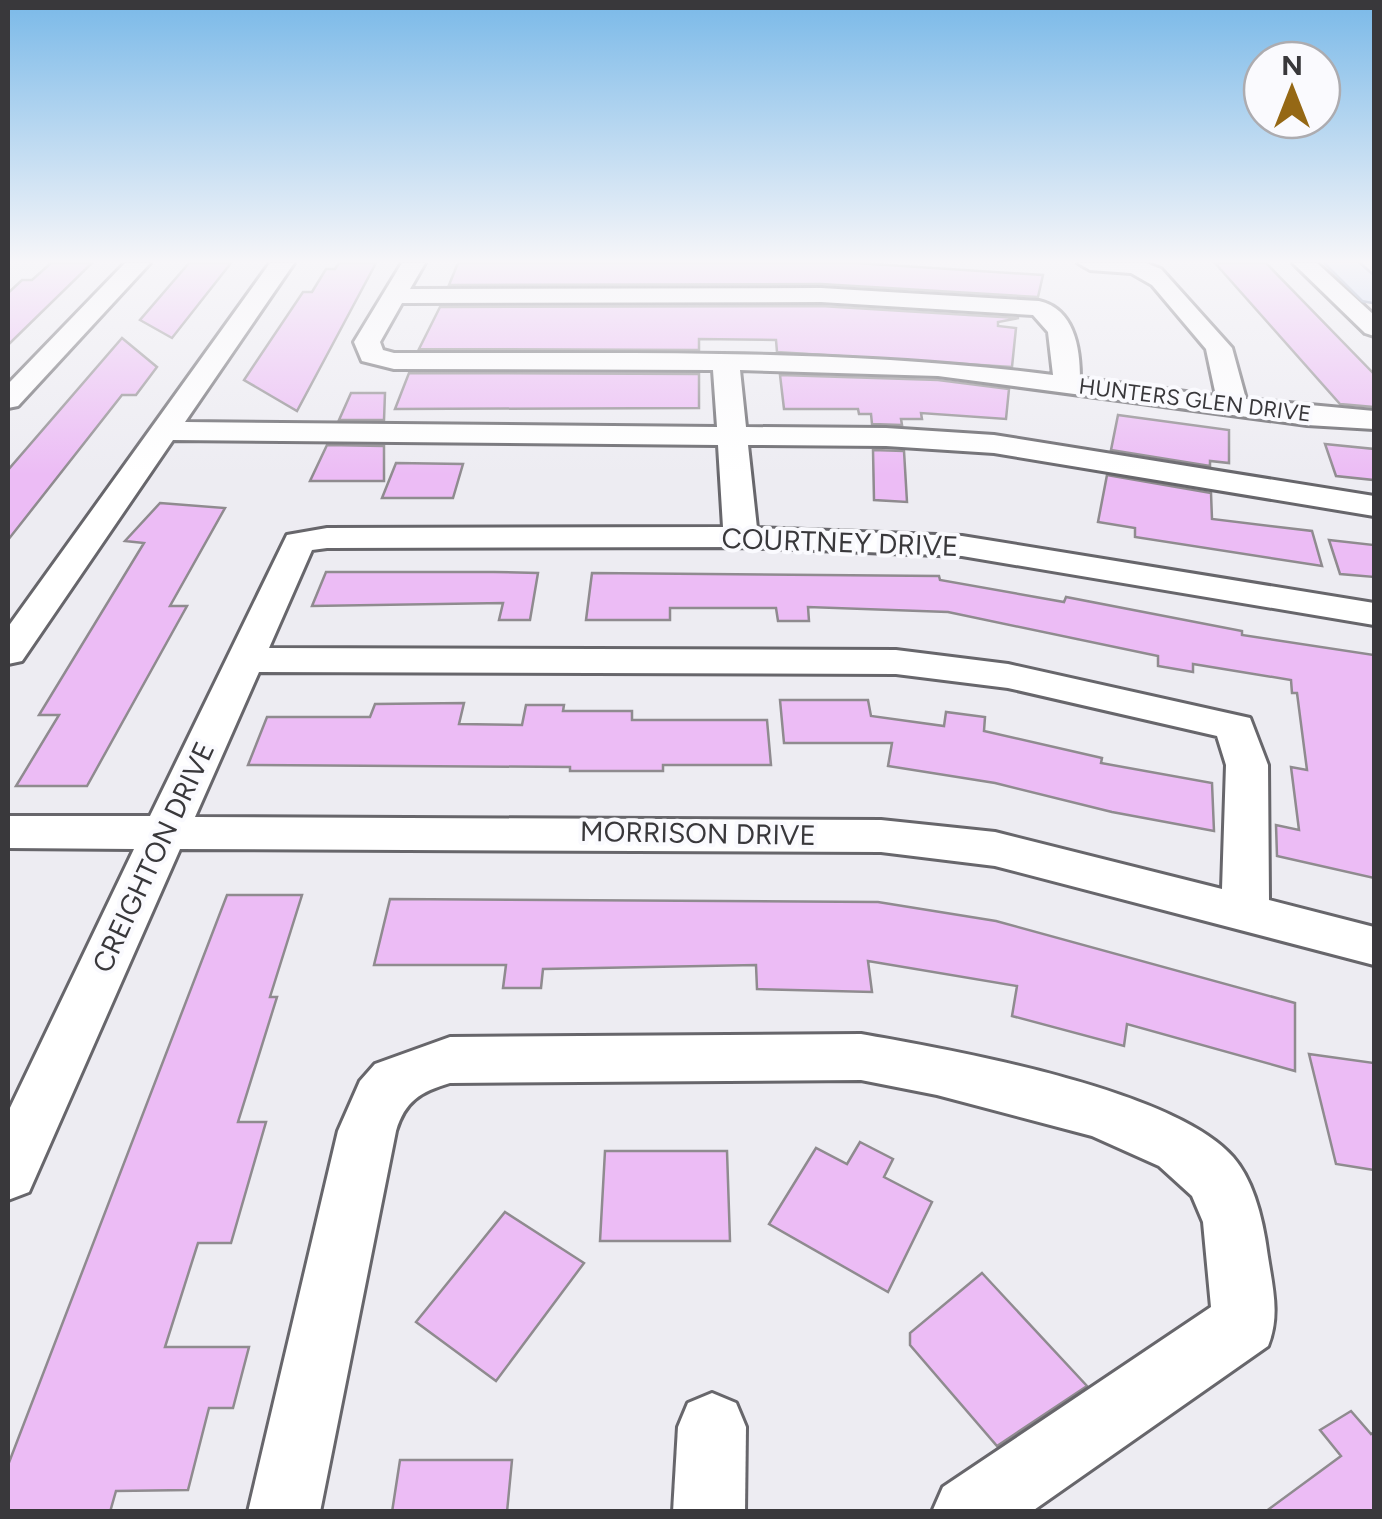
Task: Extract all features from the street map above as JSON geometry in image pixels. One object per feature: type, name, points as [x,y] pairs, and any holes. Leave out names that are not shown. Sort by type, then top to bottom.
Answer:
[{"type":"street","points":[[8,400],[71,334]]},
{"type":"street","points":[[8,653],[232,334]]},
{"type":"street","name":"HUNTERS GLEN DRIVE","points":[[371,334],[366,342],[371,355],[394,360],[938,368],[1374,420]]},
{"type":"street","points":[[1061,334],[1067,344],[1066,384]]},
{"type":"street","points":[[1207,334],[1219,348],[1233,406]]},
{"type":"street","points":[[726,362],[741,537]]},
{"type":"street","points":[[164,431],[886,437],[994,444],[1374,506]]},
{"type":"street","name":"COURTNEY DRIVE","points":[[300,542],[346,538],[741,537],[962,546],[1374,614]]},
{"type":"street","name":"CREIGHTON DRIVE","points":[[8,1172],[300,542]]},
{"type":"street","points":[[245,660],[896,662],[1008,676],[1236,727],[1247,766],[1245,913]]},
{"type":"street","name":"MORRISON DRIVE","points":[[8,832],[881,836],[995,849],[1374,946]]},
{"type":"street","points":[[284,1512],[366,1132],[377,1096],[402,1074],[450,1060],[842,1057],[938,1071],[1117,1120],[1179,1147],[1214,1178],[1233,1222],[1245,1323],[968,1512]]},
{"type":"street","points":[[709,1512],[712,1427]]},
{"type":"building","points":[[8,334],[19,334],[8,345]]},
{"type":"building","points":[[275,334],[338,334],[297,411],[244,380]]},
{"type":"building","points":[[427,334],[1015,334],[1012,367],[777,352],[776,340],[699,339],[699,350],[419,349]]},
{"type":"building","points":[[1278,334],[1335,334],[1374,374],[1374,407],[1340,404]]},
{"type":"building","points":[[122,338],[157,367],[136,395],[122,395],[8,540],[8,470]]},
{"type":"building","points":[[409,373],[699,374],[699,408],[395,409]]},
{"type":"building","points":[[780,375],[938,380],[1009,389],[1006,419],[921,413],[922,419],[901,419],[902,425],[872,424],[871,414],[859,414],[858,409],[784,409]]},
{"type":"building","points":[[351,393],[385,393],[384,420],[339,420]]},
{"type":"building","points":[[1118,415],[1229,430],[1229,463],[1210,461],[1210,466],[1111,450]]},
{"type":"building","points":[[1325,444],[1374,449],[1374,480],[1336,476]]},
{"type":"building","points":[[327,445],[384,446],[384,481],[310,481]]},
{"type":"building","points":[[873,450],[904,451],[907,502],[874,500]]},
{"type":"building","points":[[396,463],[463,464],[453,498],[382,498]]},
{"type":"building","points":[[1107,475],[1211,493],[1212,519],[1312,531],[1322,566],[1135,537],[1135,528],[1098,522]]},
{"type":"building","points":[[160,503],[225,508],[170,606],[187,606],[87,786],[16,786],[59,715],[39,715],[144,543],[125,541]]},
{"type":"building","points":[[1329,540],[1374,545],[1374,577],[1340,574]]},
{"type":"building","points":[[326,572],[538,573],[530,620],[499,620],[503,603],[312,606]]},
{"type":"building","points":[[592,573],[939,576],[940,580],[1064,602],[1066,597],[1242,631],[1242,635],[1374,655],[1374,878],[1277,856],[1276,825],[1299,830],[1291,767],[1307,770],[1297,693],[1292,693],[1291,680],[1193,664],[1193,672],[1158,666],[1158,656],[948,612],[808,607],[809,621],[778,621],[776,608],[670,608],[670,620],[586,620]]},
{"type":"building","points":[[780,700],[868,700],[871,716],[944,726],[946,712],[985,717],[984,731],[1102,758],[1101,763],[1212,783],[1214,831],[1112,812],[995,783],[888,766],[892,743],[784,743]]},
{"type":"building","points":[[464,703],[459,724],[522,725],[526,705],[564,705],[563,711],[632,711],[632,720],[767,720],[771,765],[663,765],[663,771],[570,771],[570,767],[248,765],[267,717],[370,717],[375,704]]},
{"type":"building","points":[[227,895],[302,895],[270,997],[277,997],[238,1122],[266,1122],[231,1243],[198,1243],[165,1347],[249,1347],[233,1408],[209,1408],[188,1490],[116,1491],[110,1512],[8,1512],[8,1465]]},
{"type":"building","points":[[390,899],[878,902],[996,921],[1295,1003],[1295,1071],[1127,1024],[1124,1046],[1012,1016],[1017,986],[868,961],[872,992],[757,989],[756,965],[543,969],[541,988],[503,988],[506,965],[374,965]]},
{"type":"building","points":[[1309,1054],[1374,1063],[1374,1170],[1336,1164]]},
{"type":"building","points":[[860,1142],[893,1159],[884,1177],[932,1202],[888,1292],[769,1224],[816,1148],[847,1164]]},
{"type":"building","points":[[605,1151],[727,1151],[730,1241],[600,1241]]},
{"type":"building","points":[[505,1212],[584,1263],[496,1381],[416,1322]]},
{"type":"building","points":[[982,1273],[1087,1386],[997,1446],[910,1345],[910,1333]]},
{"type":"building","points":[[1351,1411],[1371,1434],[1374,1432],[1374,1512],[1265,1512],[1341,1456],[1320,1430]]},
{"type":"building","points":[[400,1460],[512,1460],[507,1512],[392,1512]]}]
